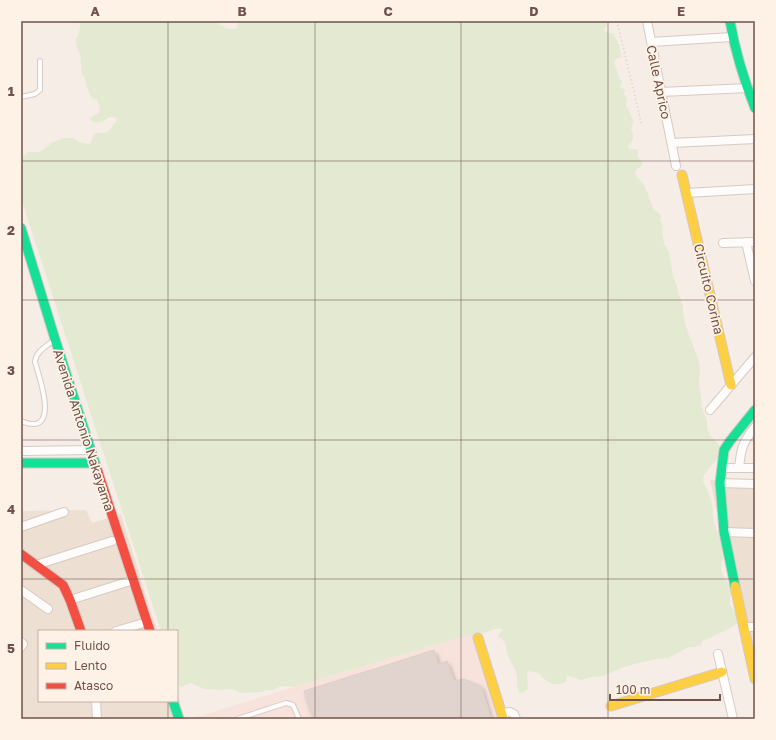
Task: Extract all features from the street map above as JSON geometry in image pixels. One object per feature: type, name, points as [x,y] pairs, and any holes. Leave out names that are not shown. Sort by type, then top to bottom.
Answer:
[{"type":"street","name":"Calle Aprico","points":[[646,21],[676,166]]},
{"type":"street","points":[[730,21],[732,37],[755,108]]},
{"type":"street","points":[[651,42],[732,37]]},
{"type":"street","points":[[661,92],[748,88]]},
{"type":"street","points":[[672,143],[755,139]]},
{"type":"street","name":"Circuito Corina","points":[[682,175],[731,385]]},
{"type":"street","points":[[687,193],[755,189]]},
{"type":"street","name":"Avenida Antonio Nakayama","points":[[21,228],[90,450],[150,630]]},
{"type":"street","points":[[746,242],[755,281]]},
{"type":"street","points":[[723,243],[755,242]]},
{"type":"street","points":[[710,410],[755,357]]},
{"type":"street","points":[[755,410],[724,450],[720,483],[724,532],[755,679]]},
{"type":"street","points":[[739,468],[742,449],[746,438],[755,427]]},
{"type":"street","points":[[737,432],[746,438]]},
{"type":"street","points":[[21,451],[90,450]]},
{"type":"street","points":[[21,463],[95,463]]},
{"type":"street","points":[[722,468],[755,468]]},
{"type":"street","points":[[720,483],[755,484]]},
{"type":"street","points":[[21,527],[64,512]]},
{"type":"street","points":[[724,532],[755,533]]},
{"type":"street","points":[[36,565],[112,541]]},
{"type":"street","points":[[21,554],[63,585],[70,600],[80,630]]},
{"type":"street","points":[[70,600],[127,582]]},
{"type":"street","points":[[21,590],[48,609]]},
{"type":"street","points":[[119,630],[140,624]]},
{"type":"street","points":[[744,627],[755,627]]},
{"type":"street","points":[[478,638],[503,718]]},
{"type":"street","points":[[718,654],[733,719]]},
{"type":"street","points":[[611,706],[722,672]]},
{"type":"street","points":[[96,702],[97,719]]},
{"type":"street","points":[[174,702],[179,719]]},
{"type":"street","points":[[503,718],[505,713],[510,712],[514,714],[516,719]]},
{"type":"lane","points":[[21,97],[35,94],[40,90],[40,61]]},
{"type":"lane","points":[[21,421],[36,424],[44,417],[45,406],[42,386],[35,362],[39,352],[55,339]]},
{"type":"lane","points":[[237,719],[286,703],[293,705],[298,719]]},
{"type":"path","points":[[617,21],[642,126]]},
{"type":"shaded area","points":[[710,480],[755,481],[755,683]]},
{"type":"shaded area","points":[[86,510],[92,523],[121,514],[157,630],[38,630],[38,702],[178,702],[178,697],[185,719],[21,719],[21,511]]},
{"type":"shaded area","points":[[476,631],[503,719],[190,719]]},
{"type":"green space","points":[[78,21],[213,21],[225,28],[234,29],[237,28],[239,21],[606,21],[607,26],[604,28],[604,31],[613,33],[619,45],[621,57],[616,59],[614,62],[622,81],[620,87],[625,90],[624,93],[627,99],[627,108],[634,122],[631,128],[633,139],[628,147],[638,151],[638,157],[642,162],[642,165],[635,171],[636,175],[643,184],[653,208],[661,215],[660,220],[663,226],[662,231],[664,244],[669,252],[673,277],[683,305],[683,315],[688,333],[699,361],[699,383],[702,408],[707,420],[707,429],[719,445],[721,451],[719,456],[704,475],[703,481],[711,499],[714,523],[721,541],[723,557],[721,569],[730,586],[730,605],[739,621],[725,631],[703,640],[701,645],[689,647],[668,658],[638,663],[621,668],[603,676],[581,680],[567,676],[567,681],[555,684],[548,682],[539,673],[528,671],[528,689],[522,693],[518,690],[516,673],[508,656],[506,644],[501,638],[498,638],[498,635],[502,631],[502,629],[499,628],[474,636],[468,635],[293,687],[281,686],[273,690],[240,693],[235,690],[226,689],[204,689],[190,683],[182,687],[179,686],[178,630],[161,630],[21,198],[21,158],[29,152],[40,152],[53,142],[64,138],[74,138],[79,142],[89,144],[94,134],[106,133],[117,119],[110,117],[100,122],[92,122],[91,117],[99,113],[100,107],[96,99],[93,99],[90,95],[82,74],[80,54],[77,48],[76,39],[79,33],[80,24]]},
{"type":"building","points":[[434,650],[438,664],[447,661],[454,681],[464,679],[481,686],[491,719],[314,719],[304,691]]},
{"type":"traffic: fast","points":[[730,21],[740,65],[755,108]]},
{"type":"traffic: fast","points":[[21,228],[96,466]]},
{"type":"traffic: fast","points":[[735,586],[724,532],[720,483],[724,450],[755,410]]},
{"type":"traffic: fast","points":[[21,463],[95,463]]},
{"type":"traffic: fast","points":[[173,702],[179,719]]},
{"type":"traffic: slow","points":[[682,175],[731,385]]},
{"type":"traffic: slow","points":[[735,586],[755,679]]},
{"type":"traffic: slow","points":[[478,638],[503,718]]},
{"type":"traffic: slow","points":[[611,706],[722,672]]},
{"type":"traffic: jam","points":[[96,466],[150,630]]},
{"type":"traffic: jam","points":[[21,554],[63,585],[81,630]]}]
